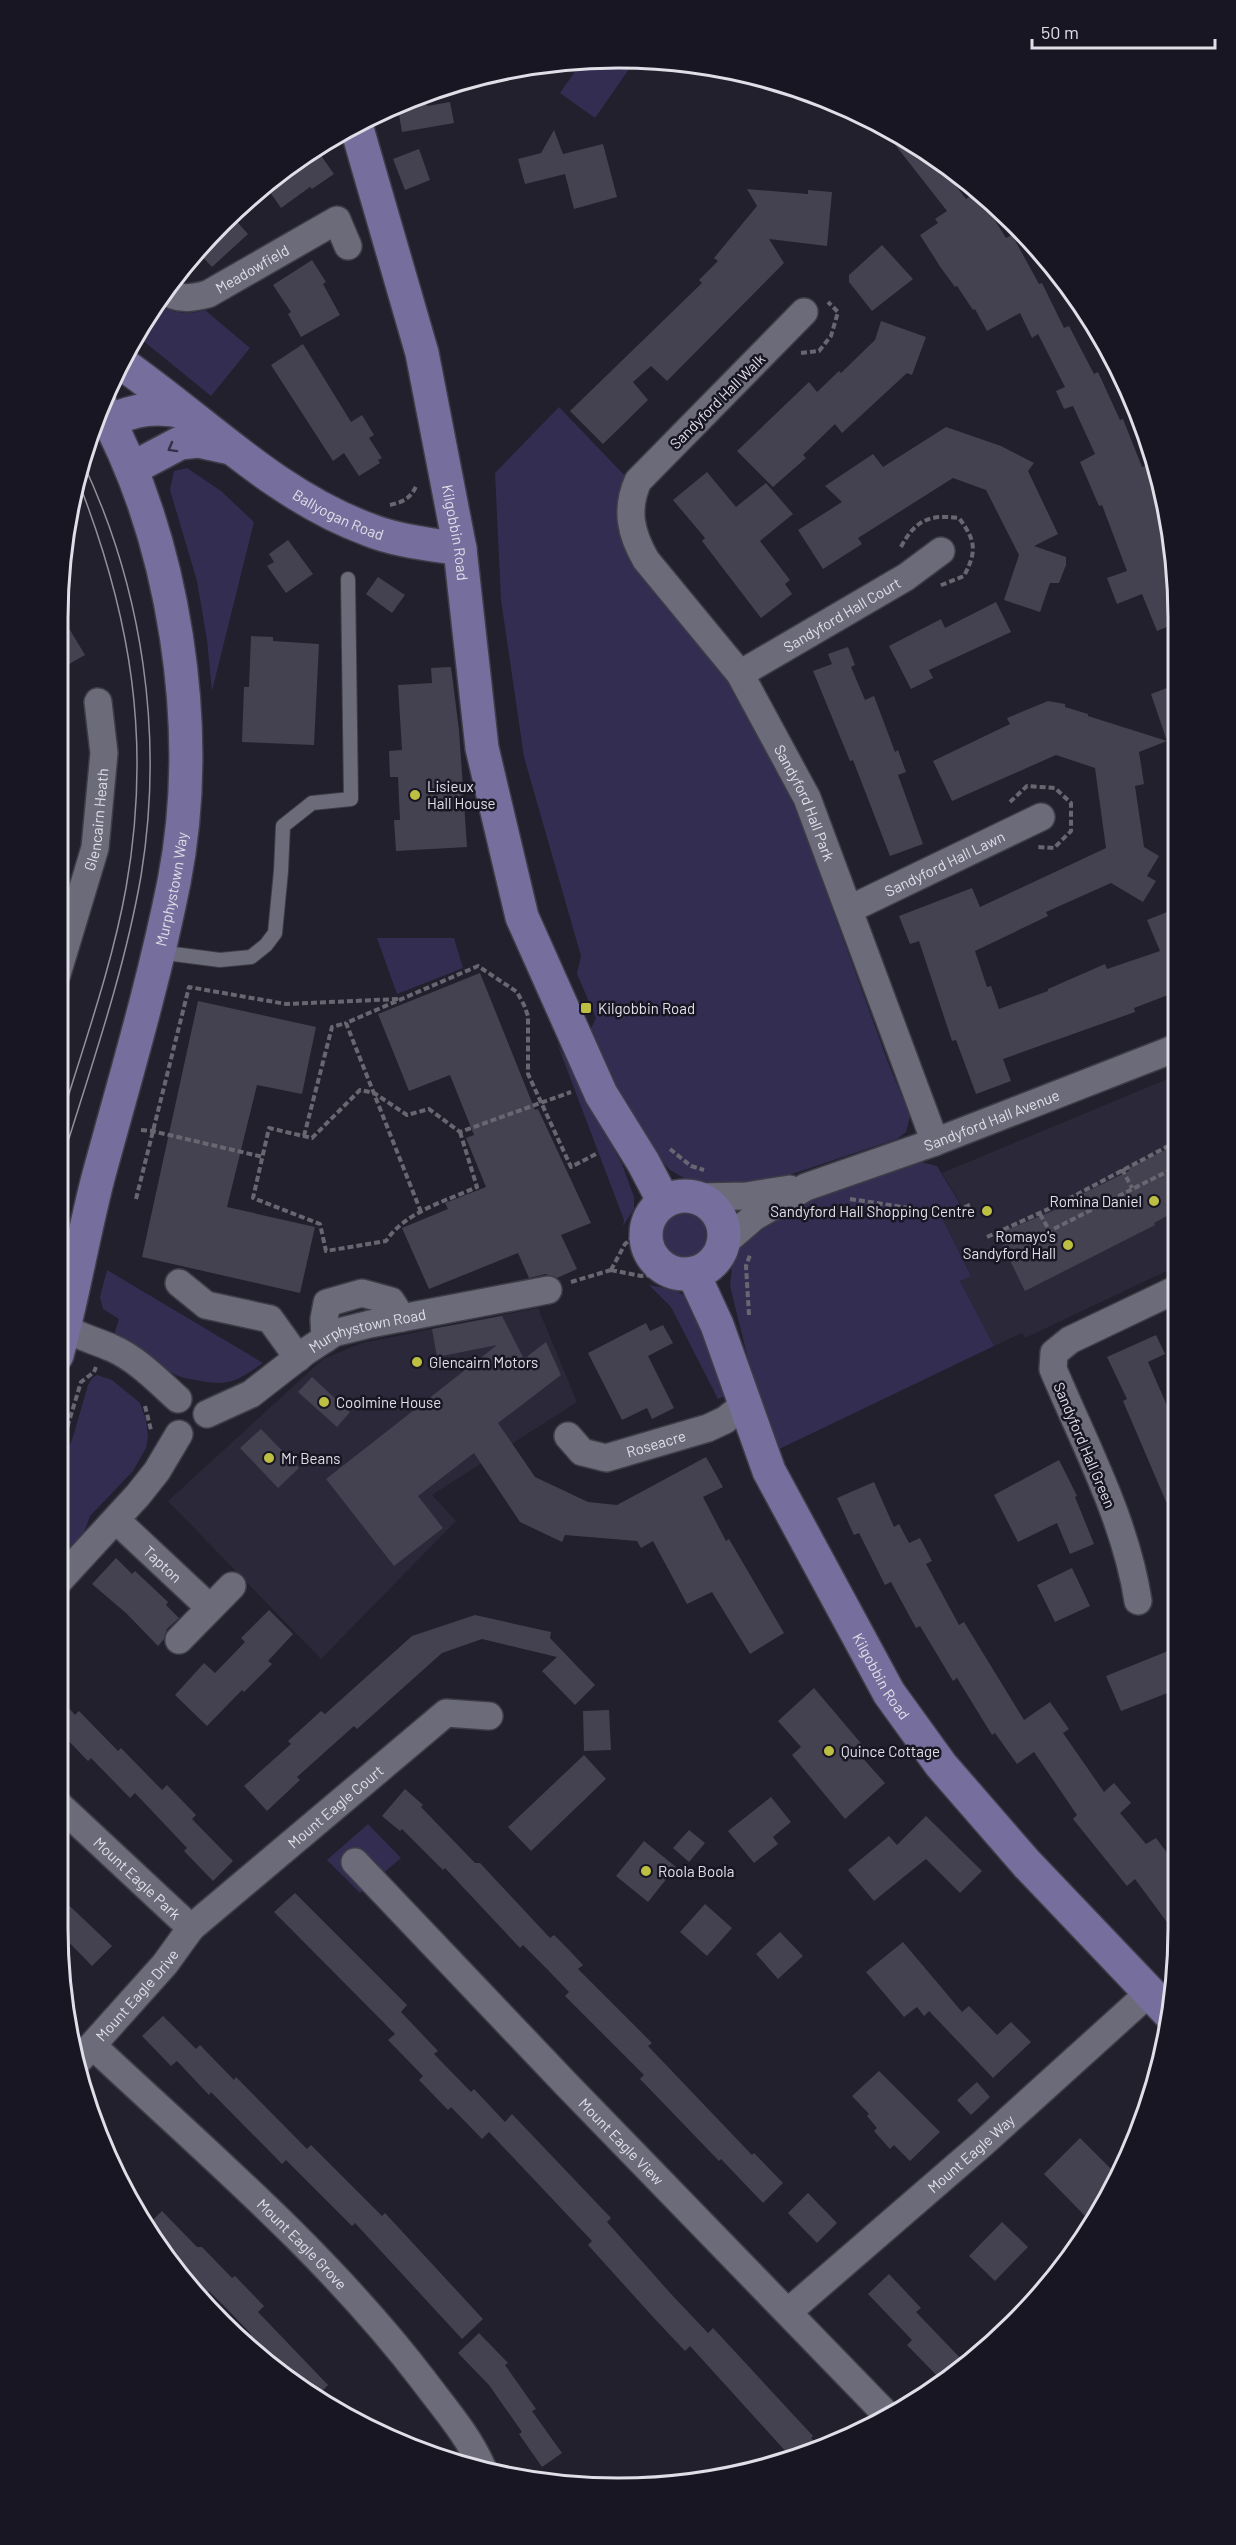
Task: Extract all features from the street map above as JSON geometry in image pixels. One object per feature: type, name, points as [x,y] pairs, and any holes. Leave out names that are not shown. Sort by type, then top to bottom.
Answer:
[{"type":"street","name":"Kilgobbin Road","points":[[358,133],[422,353],[460,549],[482,748],[522,917],[601,1094],[644,1162],[656,1213],[646,1237],[649,1250],[656,1261],[667,1269],[687,1273],[717,1325],[769,1471],[889,1693],[940,1765],[1026,1864],[1160,2003]]},
{"type":"street","name":"Meadowfield","points":[[173,293],[190,300],[208,294],[337,220],[348,246]]},
{"type":"street","name":"Sandyford Hall Walk","points":[[633,491],[638,481],[814,305]]},
{"type":"street","name":"Ballyogan Road","points":[[128,368],[230,448],[312,503],[360,527],[395,538],[460,549]]},
{"type":"street","points":[[107,412],[164,407],[185,412]]},
{"type":"street","name":"Murphystown Way","points":[[68,1300],[158,952],[174,881],[181,833],[184,785],[184,719],[180,655],[170,598],[156,542],[131,469],[106,416]]},
{"type":"street","name":"Ballyogan Road","points":[[131,469],[180,443],[198,441],[230,448]]},
{"type":"street","name":"Sandyford Hall Park","points":[[633,491],[629,517],[635,540],[646,560],[740,674],[807,798],[850,909],[934,1142]]},
{"type":"street","name":"Sandyford Hall Court","points":[[740,674],[906,577],[941,551]]},
{"type":"street","name":"Glencairn Heath","points":[[68,935],[95,848],[104,753],[98,702]]},
{"type":"street","name":"Sandyford Hall Lawn","points":[[850,909],[1041,817]]},
{"type":"street","name":"Sandyford Hall Avenue","points":[[738,1246],[754,1216],[806,1187],[934,1142],[1168,1051]]},
{"type":"street","points":[[656,1213],[677,1196],[704,1184],[713,1206],[738,1246],[720,1254],[711,1265],[687,1273]]},
{"type":"street","name":"Sandyford Hall Avenue","points":[[704,1184],[746,1196],[806,1187]]},
{"type":"street","points":[[179,1283],[206,1305],[270,1319],[298,1358]]},
{"type":"street","name":"Murphystown Road","points":[[207,1414],[251,1394],[334,1333],[560,1286]]},
{"type":"street","name":"Sandyford Hall Green","points":[[1138,1601],[1133,1570],[1121,1532],[1053,1369],[1054,1353],[1070,1340],[1168,1293]]},
{"type":"street","points":[[68,1338],[114,1348],[151,1374],[178,1399]]},
{"type":"street","points":[[194,1398],[203,1405],[207,1414],[206,1423],[198,1433],[191,1436],[179,1434],[173,1430],[168,1420],[169,1408],[178,1399],[194,1398]]},
{"type":"street","name":"Roseacre","points":[[568,1436],[582,1452],[606,1458],[708,1428],[725,1420],[744,1405]]},
{"type":"street","points":[[68,1571],[116,1520],[157,1471],[179,1434]]},
{"type":"street","name":"Tapton","points":[[116,1520],[210,1608]]},
{"type":"street","points":[[179,1640],[232,1586]]},
{"type":"street","name":"Mount Eagle Court","points":[[191,1928],[446,1713],[489,1716]]},
{"type":"street","name":"Mount Eagle Park","points":[[68,1813],[191,1928]]},
{"type":"street","name":"Mount Eagle View","points":[[356,1862],[566,2084],[882,2410]]},
{"type":"street","name":"Mount Eagle Drive","points":[[86,2053],[165,1965],[191,1928]]},
{"type":"street","name":"Mount Eagle Way","points":[[788,2312],[981,2145],[1160,2003]]},
{"type":"street","name":"Mount Eagle Grove","points":[[86,2053],[300,2240],[392,2338],[472,2444],[479,2460]]},
{"type":"lane","points":[[158,952],[220,960],[251,957],[266,945],[275,933],[283,826],[312,803],[351,799],[348,579]]},
{"type":"path","points":[[796,354],[819,351],[831,336],[838,312],[814,305]]},
{"type":"path","points":[[900,550],[914,527],[938,516],[959,518],[972,536],[974,558],[964,576],[933,588]]},
{"type":"path","points":[[1007,804],[1027,786],[1055,788],[1071,803],[1071,831],[1054,848],[1031,847]]},
{"type":"path","points":[[304,1136],[332,1027],[478,966],[517,992],[528,1016],[528,1074],[571,1167],[596,1154]]},
{"type":"path","points":[[136,1199],[189,987],[286,1004],[401,998]]},
{"type":"path","points":[[346,1023],[421,1212]]},
{"type":"path","points":[[360,1090],[374,1093],[407,1115],[429,1109],[460,1132],[477,1187],[421,1212],[396,1227],[386,1241],[326,1251],[320,1224],[253,1198],[269,1128],[312,1138],[360,1090]]},
{"type":"path","points":[[460,1132],[572,1092]]},
{"type":"path","points":[[136,1130],[152,1131],[263,1157]]},
{"type":"path","points":[[667,1146],[691,1166],[704,1184]]},
{"type":"path","points":[[987,1237],[1040,1214],[1168,1146]]},
{"type":"path","points":[[1122,1169],[1132,1188]]},
{"type":"path","points":[[1030,1241],[1168,1171]]},
{"type":"path","points":[[850,1194],[840,1197],[949,1214],[972,1204]]},
{"type":"path","points":[[611,1270],[625,1244],[656,1213]]},
{"type":"path","points":[[1040,1214],[1048,1230]]},
{"type":"path","points":[[738,1246],[746,1266],[749,1315]]},
{"type":"path","points":[[560,1286],[611,1270],[641,1276],[687,1273]]},
{"type":"path","points":[[68,1425],[81,1382],[94,1372],[102,1344]]},
{"type":"path","points":[[94,1372],[105,1374]]},
{"type":"path","points":[[141,1400],[145,1403],[151,1433]]},
{"type":"shaded area","points":[[630,68],[595,118],[560,93],[576,69]]},
{"type":"shaded area","points":[[164,307],[192,313],[205,310],[250,348],[211,396],[143,340]]},
{"type":"shaded area","points":[[559,407],[625,476],[616,513],[627,557],[740,697],[786,787],[910,1116],[906,1132],[897,1139],[753,1187],[716,1188],[686,1179],[670,1170],[611,1087],[588,1035],[596,1018],[577,974],[581,956],[524,757],[501,600],[495,473]]},
{"type":"shaded area","points":[[187,468],[221,491],[254,522],[212,691],[207,640],[197,581],[170,490],[174,471]]},
{"type":"shaded area","points":[[377,938],[454,938],[463,968],[397,994]]},
{"type":"shaded area","points":[[557,1043],[622,1164],[634,1197],[634,1209],[623,1226],[624,1220]]},
{"type":"shaded area","points":[[1168,1079],[1168,1270],[1025,1338],[1022,1333],[994,1346],[960,1281],[971,1275],[941,1216],[961,1205],[942,1173]]},
{"type":"shaded area","points":[[921,1162],[937,1166],[961,1206],[941,1216],[971,1276],[960,1281],[994,1346],[775,1451],[755,1387],[730,1286],[732,1267],[743,1237],[806,1199]]},
{"type":"shaded area","points":[[680,1210],[690,1210],[703,1217],[710,1230],[710,1240],[703,1253],[690,1260],[680,1260],[671,1256],[664,1249],[660,1240],[660,1230],[664,1221],[671,1214]]},
{"type":"shaded area","points":[[107,1270],[263,1363],[234,1380],[220,1383],[183,1378],[166,1369],[162,1372],[114,1335],[119,1319],[103,1309],[100,1297]]},
{"type":"shaded area","points":[[649,1285],[675,1290],[690,1299],[727,1395],[718,1399],[671,1307]]},
{"type":"shaded area","points":[[538,1308],[577,1402],[432,1495],[456,1521],[321,1659],[168,1501],[323,1359],[362,1343]]},
{"type":"shaded area","points":[[97,1375],[112,1380],[140,1403],[146,1420],[148,1437],[146,1448],[133,1471],[90,1516],[82,1538],[68,1554],[68,1450],[92,1378]]},
{"type":"shaded area","points":[[368,1824],[401,1858],[360,1893],[327,1860]]},
{"type":"building","points":[[426,102],[427,106],[450,102],[454,123],[402,132],[399,113]]},
{"type":"building","points":[[554,130],[563,154],[603,144],[617,197],[574,209],[565,174],[525,184],[518,159],[541,153]]},
{"type":"building","points":[[892,140],[951,179],[966,199],[971,196],[981,204],[990,213],[1006,238],[1012,235],[1039,284],[1042,283],[1064,328],[1069,326],[1094,374],[1098,372],[1120,420],[1123,419],[1142,467],[1145,466],[1151,480],[1164,546],[1168,626],[1157,631],[1142,594],[1117,604],[1107,578],[1127,571],[1102,505],[1099,506],[1080,462],[1095,454],[1073,406],[1064,409],[1056,391],[1065,387],[1038,334],[1032,338],[1020,313],[987,331],[975,309],[973,310],[957,286],[955,287],[920,235],[938,223],[935,219],[947,211]]},
{"type":"building","points":[[419,149],[430,180],[405,190],[393,159]]},
{"type":"building","points":[[320,155],[334,174],[312,189],[310,187],[281,208],[270,192]]},
{"type":"building","points":[[747,189],[808,194],[808,190],[832,192],[827,246],[769,239],[784,263],[667,381],[651,366],[633,382],[648,400],[603,444],[570,411],[702,283],[699,280],[718,261],[714,258],[757,206]]},
{"type":"building","points":[[237,222],[248,234],[212,267],[202,257]]},
{"type":"building","points":[[882,245],[913,279],[872,311],[849,282],[849,275]]},
{"type":"building","points":[[312,260],[326,282],[323,284],[340,315],[301,337],[288,314],[291,312],[273,285]]},
{"type":"building","points":[[881,321],[926,337],[912,375],[907,373],[842,433],[835,424],[803,455],[806,458],[773,487],[737,451],[809,382],[817,392],[839,371],[841,373],[875,340]]},
{"type":"building","points":[[303,344],[351,422],[362,415],[374,435],[369,438],[382,458],[378,460],[380,463],[359,476],[344,453],[333,461],[271,365]]},
{"type":"building","points":[[946,427],[1001,446],[1034,463],[1028,471],[1058,534],[1034,546],[1066,557],[1066,565],[1059,583],[1050,583],[1040,612],[1004,600],[1019,555],[986,490],[953,478],[858,538],[862,544],[823,569],[798,530],[842,502],[825,486],[873,454],[883,467]]},
{"type":"building","points":[[707,472],[736,507],[766,483],[793,514],[760,541],[790,580],[785,584],[792,594],[761,618],[702,541],[705,538],[673,500]]},
{"type":"building","points":[[288,540],[313,574],[286,593],[267,566],[274,562],[269,554]]},
{"type":"building","points":[[378,577],[405,595],[392,613],[366,594]]},
{"type":"building","points":[[996,602],[1011,632],[929,670],[933,678],[911,689],[889,646],[941,619],[945,628]]},
{"type":"building","points":[[68,627],[85,655],[68,665]]},
{"type":"building","points":[[251,636],[273,637],[273,641],[319,644],[314,745],[242,742],[244,687],[249,687]]},
{"type":"building","points":[[848,647],[855,665],[851,667],[865,700],[874,696],[895,752],[898,750],[906,772],[898,775],[923,844],[890,856],[853,760],[850,761],[813,671],[832,664],[828,654]]},
{"type":"building","points":[[451,667],[459,730],[467,847],[396,851],[394,820],[400,820],[398,777],[390,777],[389,751],[402,750],[398,685],[432,683],[431,668]]},
{"type":"building","points":[[1168,688],[1168,743],[1151,694]]},
{"type":"building","points":[[1048,701],[1065,704],[1065,707],[1088,714],[1088,716],[1167,741],[1139,752],[1144,784],[1135,786],[1144,847],[1159,856],[1147,876],[1156,881],[1143,902],[1111,883],[1046,912],[1048,916],[975,951],[987,987],[991,986],[999,1009],[1048,991],[1048,989],[1105,964],[1107,969],[1160,951],[1147,920],[1167,912],[1168,995],[1134,1008],[1135,1012],[1003,1059],[1011,1081],[976,1094],[956,1040],[952,1041],[919,941],[910,944],[899,916],[972,888],[980,907],[1106,848],[1095,768],[1056,755],[952,801],[933,761],[1010,724],[1007,718]]},
{"type":"building","points":[[480,973],[535,1110],[538,1109],[591,1223],[561,1235],[577,1269],[557,1278],[546,1274],[529,1278],[518,1253],[429,1289],[402,1228],[448,1209],[445,1203],[486,1187],[466,1138],[474,1135],[450,1075],[409,1091],[378,1014]]},
{"type":"building","points":[[198,1001],[316,1027],[302,1094],[257,1085],[227,1207],[315,1227],[300,1293],[142,1257]]},
{"type":"building","points":[[1168,1149],[1168,1215],[1154,1223],[1155,1225],[1025,1291],[997,1234],[1067,1205],[1066,1202],[1129,1171],[1128,1168]]},
{"type":"building","points":[[502,1316],[524,1359],[546,1342],[561,1375],[498,1423],[535,1477],[588,1502],[617,1505],[706,1457],[723,1487],[703,1497],[726,1541],[729,1539],[784,1633],[750,1654],[712,1592],[687,1604],[653,1541],[641,1548],[637,1541],[565,1535],[562,1542],[520,1522],[474,1453],[418,1496],[443,1528],[394,1566],[326,1479],[497,1345],[437,1357],[432,1329]]},
{"type":"building","points":[[646,1323],[650,1331],[663,1325],[673,1343],[648,1356],[674,1408],[652,1419],[647,1408],[622,1420],[588,1353]]},
{"type":"building","points":[[1156,1335],[1165,1354],[1148,1362],[1168,1408],[1168,1506],[1123,1401],[1127,1399],[1107,1357]]},
{"type":"building","name":"Coolmine House","points":[[312,1377],[350,1412],[337,1427],[298,1392]]},
{"type":"building","name":"Mr Beans","points":[[261,1429],[299,1468],[278,1488],[240,1448]]},
{"type":"building","points":[[1059,1460],[1077,1496],[1075,1497],[1094,1544],[1070,1554],[1057,1523],[1018,1542],[994,1495]]},
{"type":"building","points":[[874,1482],[894,1527],[899,1524],[909,1543],[920,1538],[932,1561],[926,1564],[959,1625],[964,1622],[1024,1720],[1050,1702],[1069,1729],[1063,1733],[1104,1792],[1114,1783],[1131,1803],[1120,1813],[1146,1844],[1156,1838],[1168,1854],[1168,1924],[1135,1879],[1127,1886],[1073,1819],[1077,1815],[1034,1752],[1017,1764],[995,1733],[992,1735],[957,1678],[953,1681],[920,1626],[916,1628],[891,1582],[885,1585],[859,1533],[854,1535],[837,1498]]},
{"type":"building","points":[[116,1558],[132,1574],[135,1571],[168,1602],[166,1605],[179,1618],[167,1629],[164,1639],[158,1646],[126,1613],[92,1584]]},
{"type":"building","points":[[1072,1568],[1090,1606],[1055,1622],[1037,1585]]},
{"type":"building","points":[[269,1610],[293,1634],[268,1661],[272,1664],[244,1692],[242,1690],[207,1726],[175,1695],[204,1663],[215,1673],[245,1642],[241,1638]]},
{"type":"building","points":[[475,1615],[551,1632],[550,1638],[595,1685],[575,1705],[542,1671],[557,1657],[482,1639],[442,1653],[357,1729],[354,1726],[297,1777],[300,1780],[267,1811],[244,1786],[291,1744],[288,1741],[321,1711],[325,1714],[412,1636]]},
{"type":"building","points":[[1168,1651],[1168,1693],[1121,1711],[1106,1676]]},
{"type":"building","name":"Quince Cottage","points":[[814,1688],[865,1748],[859,1754],[885,1783],[845,1819],[792,1755],[801,1747],[778,1721]]},
{"type":"building","points":[[68,1707],[75,1715],[79,1711],[118,1751],[121,1748],[162,1790],[167,1785],[196,1815],[192,1819],[233,1861],[213,1881],[184,1851],[187,1848],[135,1793],[130,1798],[91,1758],[88,1761],[68,1740]]},
{"type":"building","points":[[609,1710],[611,1750],[584,1751],[583,1711]]},
{"type":"building","points":[[584,1755],[606,1779],[531,1851],[508,1827]]},
{"type":"building","points":[[405,1789],[423,1805],[421,1807],[475,1863],[480,1863],[550,1938],[554,1935],[568,1949],[583,1965],[578,1969],[652,2043],[648,2046],[752,2155],[754,2153],[783,2183],[763,2203],[640,2079],[644,2075],[565,1996],[569,1992],[547,1969],[523,1945],[520,1948],[445,1868],[443,1870],[402,1829],[400,1831],[382,1816]]},
{"type":"building","points":[[771,1797],[791,1822],[773,1837],[778,1844],[754,1863],[728,1831]]},
{"type":"building","points":[[926,1816],[982,1871],[960,1893],[926,1859],[874,1901],[848,1870],[889,1836],[897,1845]]},
{"type":"building","points":[[689,1830],[705,1843],[689,1862],[673,1848]]},
{"type":"building","name":"Roola Boola","points":[[644,1841],[676,1867],[648,1902],[616,1876]]},
{"type":"building","points":[[295,1893],[407,2005],[401,2012],[438,2051],[434,2054],[471,2092],[474,2089],[505,2122],[512,2114],[611,2218],[607,2222],[672,2295],[708,2333],[713,2328],[813,2436],[811,2438],[814,2441],[785,2451],[690,2346],[685,2351],[653,2317],[588,2245],[592,2241],[489,2132],[482,2139],[451,2107],[448,2110],[419,2080],[423,2076],[388,2040],[395,2034],[274,1912]]},
{"type":"building","points":[[68,1904],[112,1946],[92,1966],[68,1942]]},
{"type":"building","points":[[705,1904],[732,1928],[707,1956],[680,1932]]},
{"type":"building","points":[[780,1932],[803,1956],[778,1979],[756,1954]]},
{"type":"building","points":[[903,1942],[962,2012],[969,2006],[997,2035],[1011,2022],[1031,2042],[993,2078],[929,2011],[924,2016],[917,2007],[904,2017],[866,1972]]},
{"type":"building","points":[[163,2016],[196,2049],[200,2045],[234,2080],[236,2077],[307,2149],[311,2145],[382,2216],[385,2213],[483,2319],[462,2339],[355,2223],[352,2226],[286,2160],[282,2164],[211,2092],[209,2095],[177,2061],[171,2066],[142,2036]]},
{"type":"building","points":[[879,2071],[940,2132],[910,2161],[894,2145],[890,2149],[874,2131],[877,2128],[867,2116],[869,2114],[852,2096]]},
{"type":"building","points":[[977,2082],[990,2097],[971,2115],[957,2100]]},
{"type":"building","points":[[1080,2138],[1112,2170],[1086,2217],[1044,2174]]},
{"type":"building","points":[[808,2193],[837,2223],[817,2243],[788,2213]]},
{"type":"building","points":[[162,2211],[197,2247],[202,2247],[232,2278],[235,2276],[264,2306],[258,2312],[328,2385],[322,2391],[255,2341],[229,2311],[209,2291],[207,2293],[204,2289],[152,2221]]},
{"type":"building","points":[[1002,2222],[1028,2247],[995,2281],[969,2256]]},
{"type":"building","points":[[889,2274],[921,2308],[916,2312],[960,2358],[937,2376],[907,2345],[912,2340],[868,2294]]},
{"type":"building","points":[[479,2333],[508,2363],[505,2365],[536,2409],[532,2411],[562,2453],[542,2467],[519,2434],[522,2432],[489,2385],[458,2353]]},
{"type":"tram line","points":[[68,1142],[104,1028],[133,914],[148,823],[150,770],[149,717],[134,612],[120,560],[87,473]]},
{"type":"tram line","points":[[68,1097],[104,981],[120,919],[134,834],[137,781],[132,679],[123,629],[111,579],[82,492]]},
{"type":"place","name":"Lisieux Hall House","points":[[415,795]]},
{"type":"place","name":"Kilgobbin Road","points":[[586,1008]]},
{"type":"place","name":"Romina Daniel","points":[[1154,1201]]},
{"type":"place","name":"Sandyford Hall Shopping Centre","points":[[987,1211]]},
{"type":"place","name":"Romayo's Sandyford Hall","points":[[1068,1245]]},
{"type":"place","name":"Glencairn Motors","points":[[417,1362]]},
{"type":"place","name":"Coolmine House","points":[[324,1402]]},
{"type":"place","name":"Mr Beans","points":[[269,1458]]},
{"type":"place","name":"Quince Cottage","points":[[829,1751]]},
{"type":"place","name":"Roola Boola","points":[[646,1871]]}]
